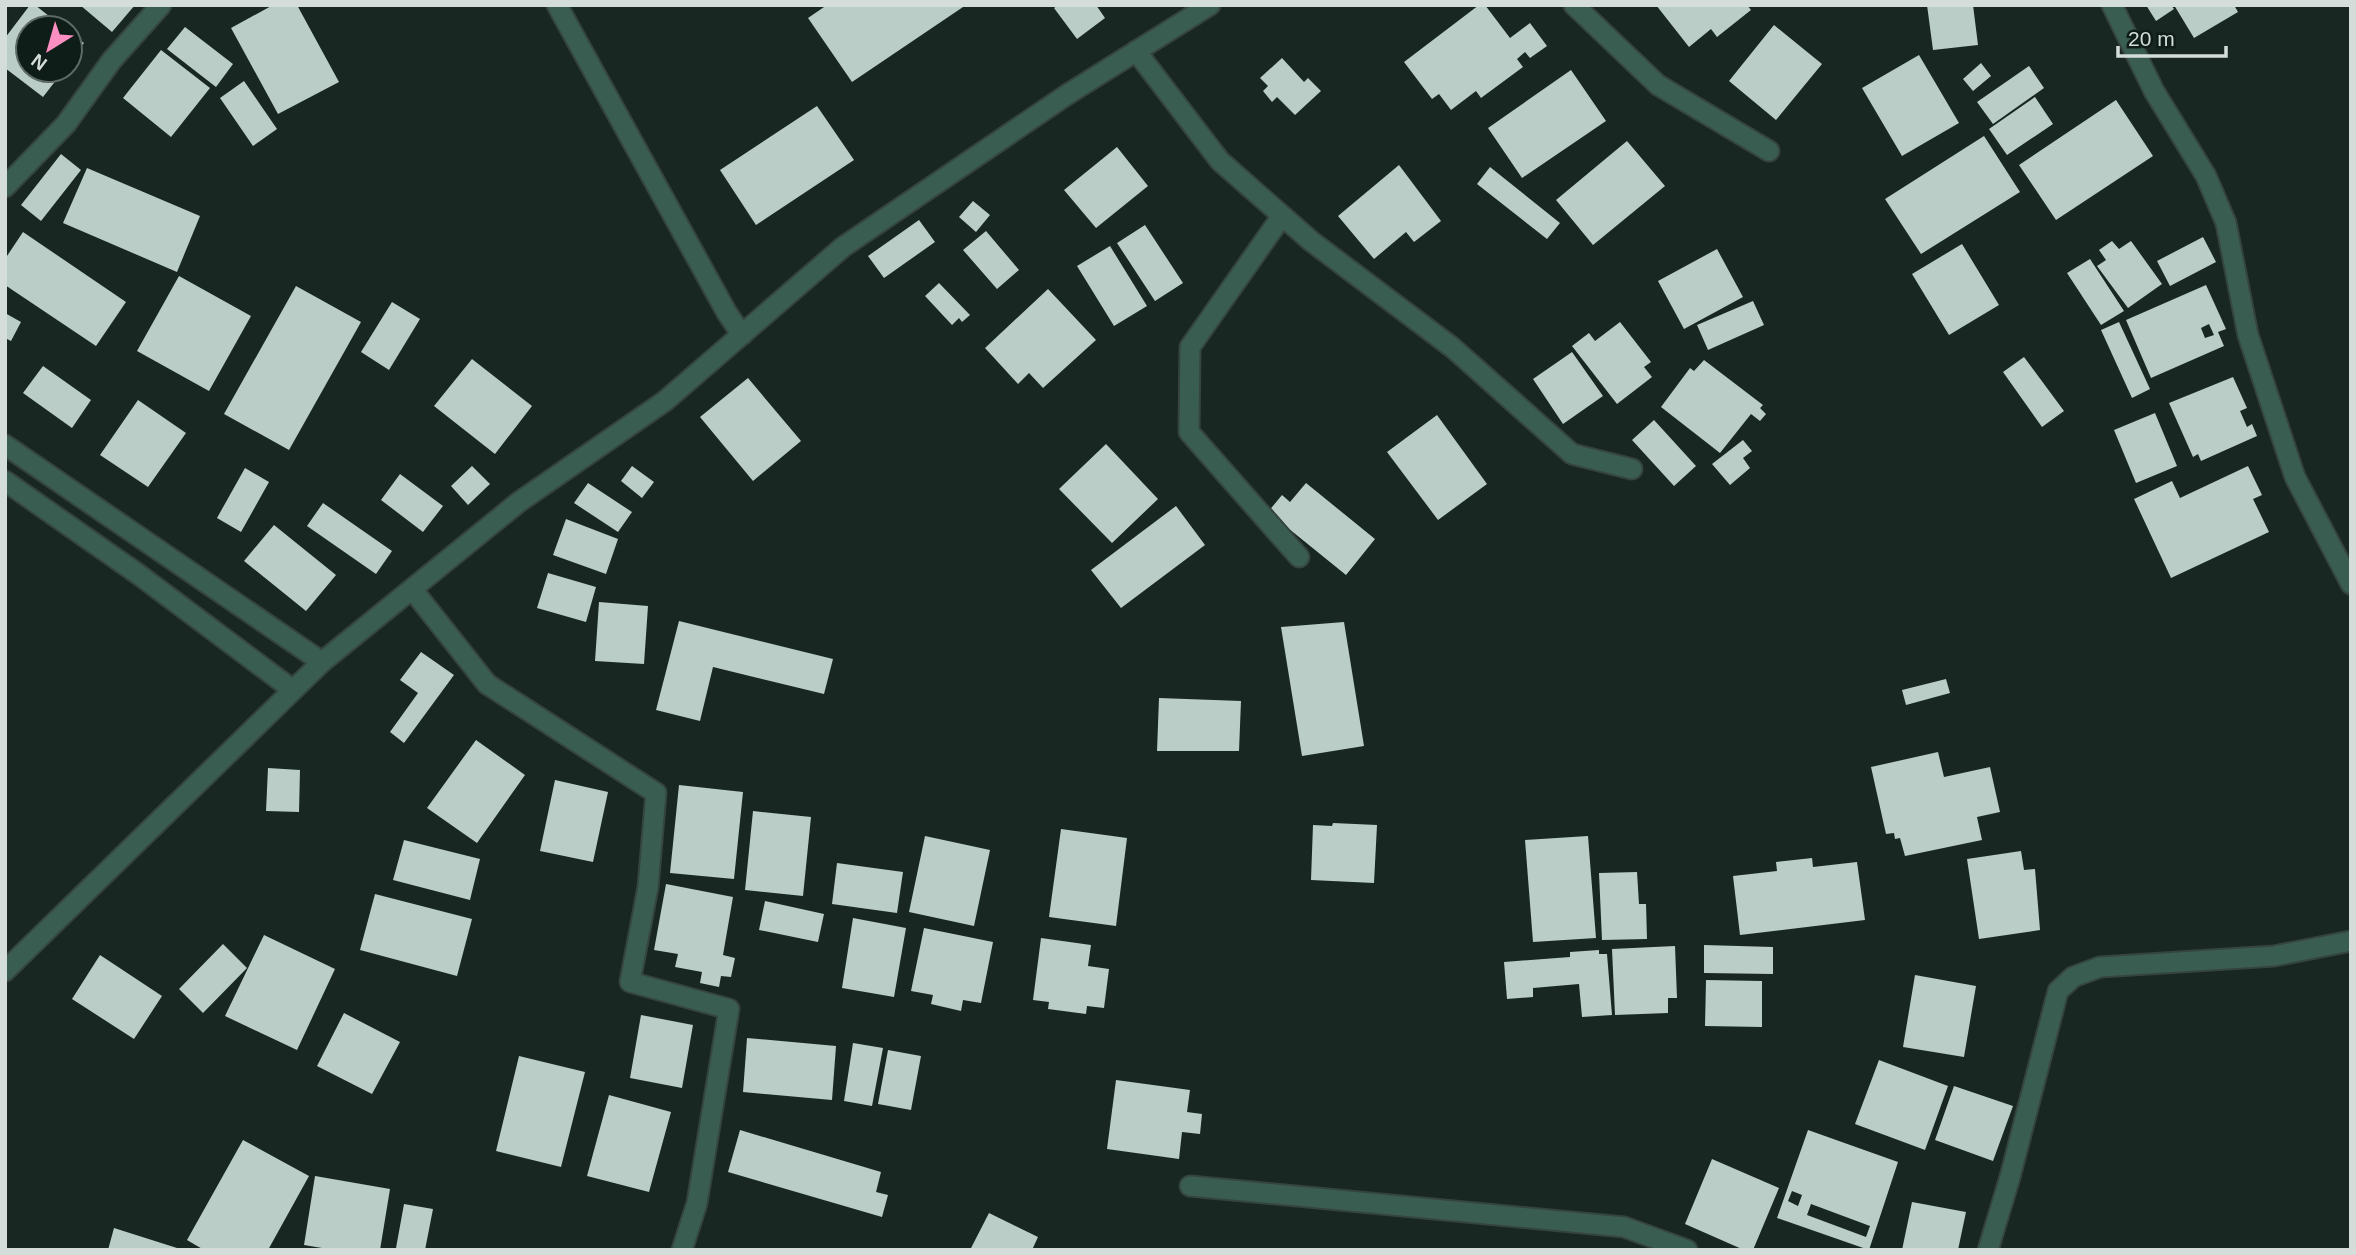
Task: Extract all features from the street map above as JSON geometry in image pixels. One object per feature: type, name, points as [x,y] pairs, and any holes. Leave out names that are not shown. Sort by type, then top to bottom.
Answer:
[{"type":"street","points":[[5,187],[66,124],[112,60],[160,5]]},
{"type":"street","points":[[557,5],[727,313],[742,334]]},
{"type":"street","points":[[5,971],[322,662],[519,502],[665,401],[843,247],[1136,51],[1210,5]]},
{"type":"street","points":[[1574,5],[1658,85],[1769,151]]},
{"type":"street","points":[[2112,5],[2154,91],[2206,176],[2226,223],[2248,335],[2295,477],[2351,584]]},
{"type":"street","points":[[1136,51],[1220,161],[1311,241],[1453,348],[1572,454],[1632,469]]},
{"type":"street","points":[[1282,216],[1190,347],[1189,432],[1299,557]]},
{"type":"street","points":[[5,445],[322,662]]},
{"type":"street","points":[[5,481],[138,574],[293,690]]},
{"type":"street","points":[[412,589],[486,684],[656,793],[648,887],[630,982],[729,1009],[697,1203],[682,1250]]},
{"type":"street","points":[[1988,1250],[2010,1177],[2058,991],[2073,977],[2100,967],[2274,956],[2351,941]]},
{"type":"street","points":[[1190,1186],[1623,1227],[1687,1250]]},
{"type":"building","points":[[30,5],[35,5],[46,14],[23,14]]},
{"type":"building","points":[[80,5],[135,5],[112,32]]},
{"type":"building","points":[[273,5],[297,5],[339,82],[278,114],[231,28]]},
{"type":"building","points":[[827,5],[966,5],[852,82],[808,18]]},
{"type":"building","points":[[1058,5],[1096,5],[1105,18],[1077,39],[1054,8]]},
{"type":"building","points":[[1479,5],[1485,5],[1510,38],[1530,23],[1547,46],[1530,58],[1525,52],[1517,59],[1523,67],[1481,98],[1476,91],[1451,110],[1439,94],[1432,99],[1404,62]]},
{"type":"building","points":[[1656,5],[1747,5],[1751,10],[1717,37],[1711,29],[1689,47]]},
{"type":"building","points":[[1927,5],[1973,5],[1978,45],[1933,50]]},
{"type":"building","points":[[2146,5],[2171,5],[2174,9],[2156,21]]},
{"type":"building","points":[[2174,5],[2234,5],[2238,12],[2194,38]]},
{"type":"building","points":[[1774,25],[1822,64],[1776,120],[1729,81]]},
{"type":"building","points":[[14,26],[14,75],[5,68],[5,38]]},
{"type":"building","points":[[185,27],[233,64],[216,87],[167,49]]},
{"type":"building","points":[[161,50],[210,88],[171,137],[123,98]]},
{"type":"building","points":[[1919,55],[1959,123],[1902,156],[1862,88]]},
{"type":"building","points":[[1282,58],[1304,82],[1308,78],[1321,91],[1295,115],[1277,97],[1272,102],[1263,91],[1268,86],[1260,78]]},
{"type":"building","points":[[1981,63],[1991,76],[1973,91],[1963,79]]},
{"type":"building","points":[[2029,66],[2044,88],[1993,124],[1977,102]]},
{"type":"building","points":[[1571,70],[1606,121],[1522,178],[1488,128]]},
{"type":"building","points":[[244,81],[277,129],[253,146],[220,98]]},
{"type":"building","points":[[26,84],[53,84],[43,97]]},
{"type":"building","points":[[2035,97],[2053,124],[2007,155],[1989,129]]},
{"type":"building","points":[[2116,100],[2153,156],[2056,220],[2019,165]]},
{"type":"building","points":[[817,106],[854,160],[756,225],[720,170]]},
{"type":"building","points":[[1984,136],[2020,192],[1921,254],[1885,199]]},
{"type":"building","points":[[1627,141],[1665,186],[1593,245],[1556,200]]},
{"type":"building","points":[[1117,147],[1148,186],[1096,228],[1064,190]]},
{"type":"building","points":[[61,154],[81,170],[41,221],[21,205]]},
{"type":"building","points":[[1399,165],[1441,221],[1414,242],[1406,232],[1374,259],[1338,216]]},
{"type":"building","points":[[1490,167],[1560,223],[1547,239],[1477,184]]},
{"type":"building","points":[[87,168],[200,216],[177,272],[63,223]]},
{"type":"building","points":[[973,201],[990,215],[976,232],[959,217]]},
{"type":"building","points":[[919,220],[935,242],[884,278],[868,256]]},
{"type":"building","points":[[1145,225],[1183,283],[1155,301],[1117,243]]},
{"type":"building","points":[[986,231],[1019,270],[997,289],[963,250]]},
{"type":"building","points":[[23,232],[126,302],[96,346],[5,285],[5,259]]},
{"type":"building","points":[[2203,237],[2216,262],[2170,286],[2157,261]]},
{"type":"building","points":[[2112,241],[2119,249],[2131,241],[2162,284],[2128,308],[2097,266],[2106,260],[2099,250]]},
{"type":"building","points":[[1962,244],[1999,305],[1949,335],[1912,274]]},
{"type":"building","points":[[1110,246],[1147,306],[1114,326],[1077,266]]},
{"type":"building","points":[[1717,249],[1743,297],[1684,329],[1658,281]]},
{"type":"building","points":[[2090,259],[2124,311],[2101,325],[2067,273]]},
{"type":"building","points":[[179,276],[251,316],[209,391],[137,351]]},
{"type":"building","points":[[939,283],[970,315],[962,322],[959,318],[952,325],[925,296]]},
{"type":"building","points":[[2206,285],[2226,329],[2218,332],[2224,346],[2151,378],[2126,320]],"holes":[[[2209,324],[2214,335],[2205,338],[2201,328]]]},
{"type":"building","points":[[296,286],[361,322],[289,450],[224,414]]},
{"type":"building","points":[[1048,289],[1096,340],[1043,388],[1029,373],[1018,384],[985,348]]},
{"type":"building","points":[[1753,301],[1764,325],[1708,350],[1697,325]]},
{"type":"building","points":[[392,302],[420,319],[389,370],[361,352]]},
{"type":"building","points":[[5,313],[21,322],[11,341],[5,338]]},
{"type":"building","points":[[1620,322],[1651,362],[1644,367],[1652,377],[1617,404],[1572,346],[1589,333],[1595,341]]},
{"type":"building","points":[[2119,322],[2150,389],[2132,398],[2101,330]]},
{"type":"building","points":[[1572,352],[1603,396],[1563,424],[1533,379]]},
{"type":"building","points":[[2024,357],[2064,411],[2042,427],[2003,372]]},
{"type":"building","points":[[472,359],[532,406],[495,454],[434,406]]},
{"type":"building","points":[[1704,360],[1763,405],[1760,408],[1766,414],[1760,421],[1751,414],[1720,453],[1661,407],[1690,368],[1694,371]]},
{"type":"building","points":[[43,366],[91,400],[72,428],[23,393]]},
{"type":"building","points":[[2233,377],[2247,408],[2240,411],[2247,427],[2252,424],[2257,436],[2201,461],[2198,454],[2193,457],[2169,403]]},
{"type":"building","points":[[748,378],[801,441],[753,481],[700,417]]},
{"type":"building","points":[[138,400],[186,433],[148,487],[100,455]]},
{"type":"building","points":[[2155,413],[2177,466],[2136,483],[2114,430]]},
{"type":"building","points":[[1437,415],[1487,484],[1438,520],[1387,452]]},
{"type":"building","points":[[1654,420],[1696,466],[1674,486],[1632,440]]},
{"type":"building","points":[[1743,440],[1752,451],[1743,458],[1750,468],[1730,485],[1712,464]]},
{"type":"building","points":[[1106,444],[1158,499],[1112,543],[1059,489]]},
{"type":"building","points":[[472,466],[490,484],[468,505],[451,486]]},
{"type":"building","points":[[632,466],[654,482],[642,498],[621,481]]},
{"type":"building","points":[[2248,466],[2262,495],[2253,499],[2269,532],[2171,578],[2134,499],[2172,481],[2180,498]]},
{"type":"building","points":[[245,468],[269,482],[241,532],[217,518]]},
{"type":"building","points":[[400,474],[443,506],[423,532],[381,500]]},
{"type":"building","points":[[588,483],[632,512],[618,532],[574,503]]},
{"type":"building","points":[[1306,483],[1375,539],[1346,575],[1268,512],[1282,495],[1290,502]]},
{"type":"building","points":[[323,503],[392,551],[376,574],[307,526]]},
{"type":"building","points":[[1176,506],[1205,545],[1121,608],[1091,570]]},
{"type":"building","points":[[566,519],[618,539],[606,574],[553,555]]},
{"type":"building","points":[[274,525],[336,575],[306,611],[244,561]]},
{"type":"building","points":[[548,573],[596,587],[586,622],[537,608]]},
{"type":"building","points":[[599,602],[648,606],[644,664],[595,661]]},
{"type":"building","points":[[679,621],[833,659],[824,694],[713,667],[700,721],[656,710]]},
{"type":"building","points":[[1344,622],[1364,746],[1302,756],[1281,627]]},
{"type":"building","points":[[421,652],[454,675],[404,743],[390,732],[418,693],[400,680]]},
{"type":"building","points":[[1946,679],[1950,693],[1906,705],[1902,690]]},
{"type":"building","points":[[1159,698],[1241,701],[1239,751],[1157,751]]},
{"type":"building","points":[[476,740],[525,775],[477,843],[427,808]]},
{"type":"building","points":[[1938,752],[1944,777],[1990,767],[2000,812],[1977,817],[1982,840],[1905,856],[1900,838],[1895,839],[1894,833],[1886,834],[1871,767]]},
{"type":"building","points":[[268,768],[300,770],[299,812],[266,811]]},
{"type":"building","points":[[555,780],[608,792],[593,862],[540,851]]},
{"type":"building","points":[[679,785],[743,792],[734,879],[670,873]]},
{"type":"building","points":[[753,811],[811,817],[803,896],[745,890]]},
{"type":"building","points":[[1333,823],[1377,825],[1374,883],[1311,880],[1313,825],[1332,826]]},
{"type":"building","points":[[1061,829],[1127,838],[1116,926],[1049,917]]},
{"type":"building","points":[[925,836],[990,850],[974,926],[909,912]]},
{"type":"building","points":[[1588,836],[1596,938],[1533,942],[1525,840]]},
{"type":"building","points":[[404,840],[480,859],[470,900],[393,880]]},
{"type":"building","points":[[2021,851],[2024,870],[2035,869],[2040,930],[1979,939],[1967,859]]},
{"type":"building","points":[[1812,858],[1813,867],[1857,862],[1865,920],[1740,935],[1733,876],[1777,871],[1776,862]]},
{"type":"building","points":[[837,863],[903,872],[897,913],[832,904]]},
{"type":"building","points":[[1637,872],[1639,904],[1646,904],[1647,939],[1602,940],[1599,873]]},
{"type":"building","points":[[666,884],[733,897],[723,955],[735,958],[731,977],[721,976],[719,987],[700,983],[702,972],[675,967],[678,954],[654,950]]},
{"type":"building","points":[[375,894],[472,919],[457,976],[360,950]]},
{"type":"building","points":[[765,901],[824,914],[818,942],[759,930]]},
{"type":"building","points":[[853,918],[906,928],[894,997],[842,988]]},
{"type":"building","points":[[924,928],[993,942],[981,1003],[963,1000],[961,1011],[931,1004],[933,995],[911,991]]},
{"type":"building","points":[[264,935],[335,969],[297,1050],[225,1016]]},
{"type":"building","points":[[1041,938],[1091,945],[1088,966],[1109,969],[1104,1008],[1087,1006],[1086,1014],[1048,1009],[1049,1002],[1033,1000]]},
{"type":"building","points":[[223,944],[247,968],[203,1013],[179,989]]},
{"type":"building","points":[[1704,945],[1773,947],[1773,974],[1704,973]]},
{"type":"building","points":[[1675,946],[1677,998],[1668,998],[1668,1013],[1615,1015],[1612,949]]},
{"type":"building","points":[[1599,950],[1599,954],[1607,954],[1612,1015],[1582,1017],[1579,984],[1533,988],[1533,997],[1507,999],[1504,962],[1570,957],[1570,952]]},
{"type":"building","points":[[100,955],[162,996],[134,1039],[72,999]]},
{"type":"building","points":[[1915,975],[1976,986],[1964,1057],[1903,1047]]},
{"type":"building","points":[[1706,980],[1762,981],[1762,1027],[1705,1026]]},
{"type":"building","points":[[344,1013],[400,1042],[372,1094],[317,1066]]},
{"type":"building","points":[[641,1015],[693,1025],[682,1088],[630,1078]]},
{"type":"building","points":[[747,1038],[836,1046],[832,1100],[743,1092]]},
{"type":"building","points":[[853,1043],[883,1048],[872,1106],[844,1101]]},
{"type":"building","points":[[888,1050],[921,1056],[911,1110],[878,1104]]},
{"type":"building","points":[[519,1056],[585,1072],[561,1167],[496,1151]]},
{"type":"building","points":[[1879,1060],[1948,1086],[1925,1150],[1855,1124]]},
{"type":"building","points":[[1116,1080],[1190,1090],[1187,1112],[1202,1114],[1200,1134],[1182,1132],[1179,1159],[1107,1149]]},
{"type":"building","points":[[1954,1086],[2013,1106],[1993,1161],[1935,1140]]},
{"type":"building","points":[[609,1095],[671,1112],[649,1192],[587,1176]]},
{"type":"building","points":[[740,1130],[881,1172],[876,1192],[888,1195],[882,1217],[728,1172]]},
{"type":"building","points":[[1808,1130],[1898,1162],[1869,1250],[1777,1218]],"holes":[[[1792,1191],[1802,1195],[1798,1206],[1788,1201]],[[1811,1204],[1870,1226],[1866,1237],[1807,1215]]]},
{"type":"building","points":[[243,1140],[309,1176],[268,1250],[204,1250],[187,1240]]},
{"type":"building","points":[[1712,1159],[1779,1188],[1753,1250],[1744,1250],[1685,1224]]},
{"type":"building","points":[[315,1176],[390,1189],[380,1250],[334,1250],[304,1245]]},
{"type":"building","points":[[1912,1202],[1966,1212],[1958,1250],[1902,1250]]},
{"type":"building","points":[[404,1204],[433,1209],[425,1250],[396,1248]]},
{"type":"building","points":[[989,1213],[1038,1237],[1032,1250],[970,1250]]},
{"type":"building","points":[[114,1228],[177,1248],[108,1250]]}]
